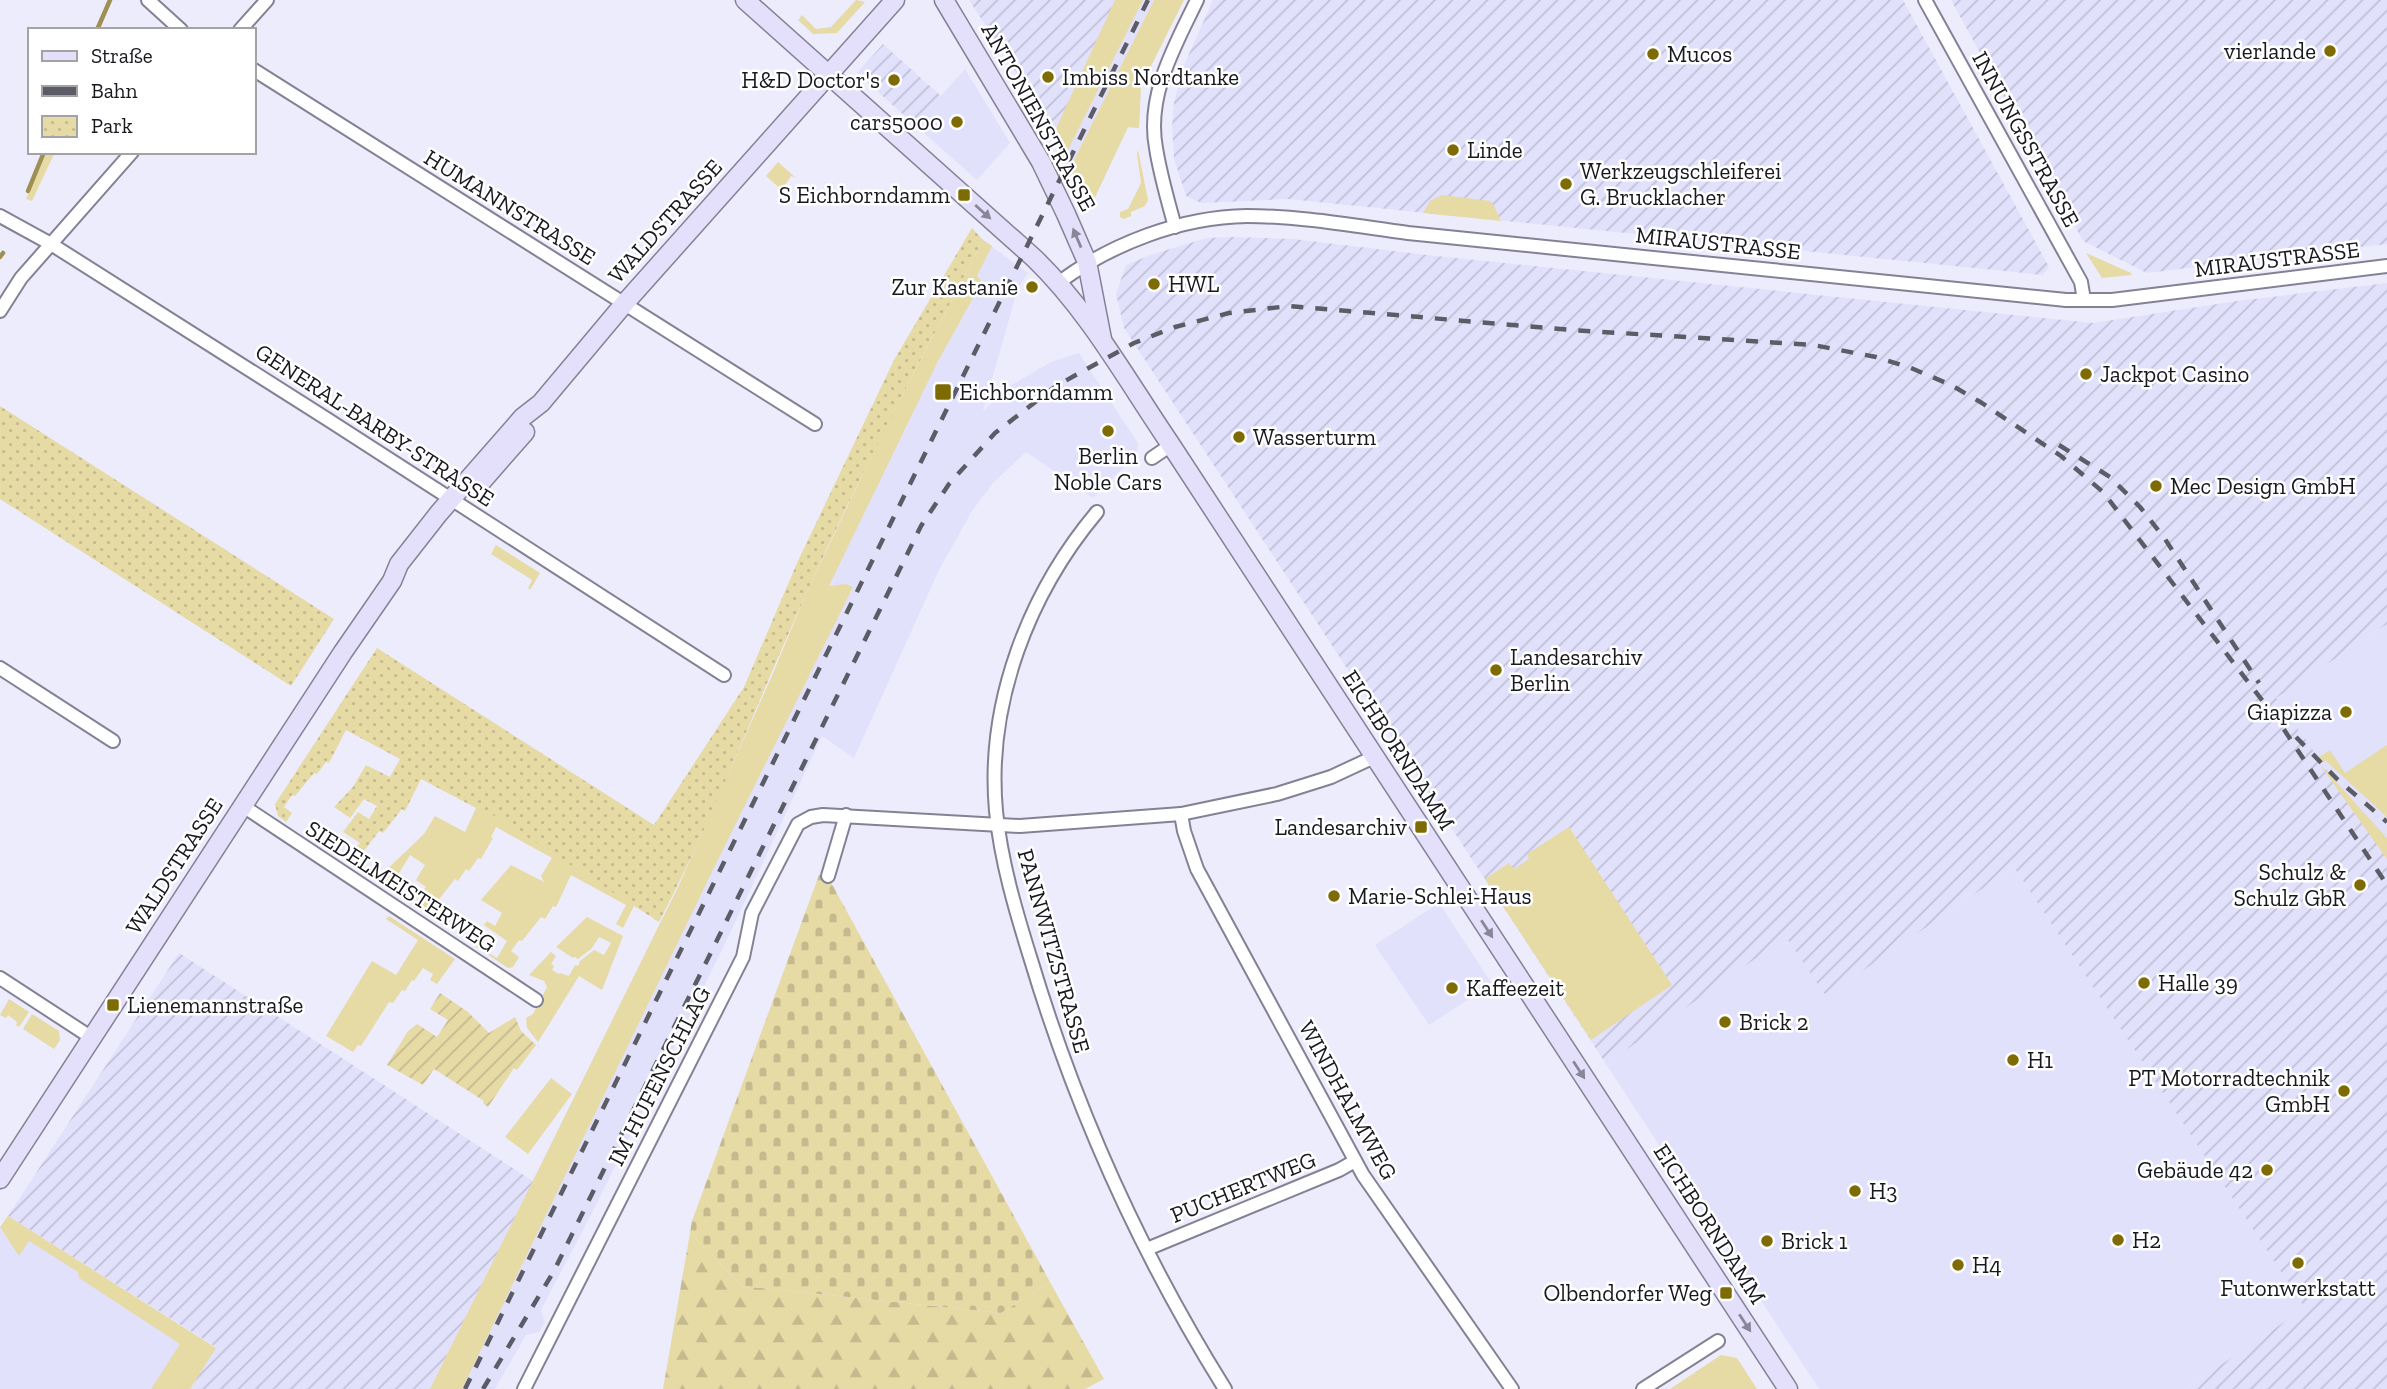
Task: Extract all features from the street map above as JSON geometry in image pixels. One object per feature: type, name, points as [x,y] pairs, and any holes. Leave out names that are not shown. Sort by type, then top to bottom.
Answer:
[{"type":"main road","name":"EICHBORNDAMM","points":[[745,0],[1025,250],[1058,283],[1102,342],[1171,445],[1788,1389]]},
{"type":"main road","name":"WALDSTRASSE","points":[[0,1179],[356,632],[392,581],[406,570],[456,502],[530,425],[541,403],[624,304],[895,0]]},
{"type":"main road","name":"ANTONIENSTRASSE","points":[[944,0],[1041,162],[1087,262],[1102,342]]},
{"type":"street","points":[[148,0],[179,28]]},
{"type":"street","points":[[242,28],[267,0]]},
{"type":"street","points":[[1175,227],[1155,146],[1155,111],[1166,65],[1197,0]]},
{"type":"street","name":"INNUNGSSTRASSE","points":[[1925,0],[2081,282],[2084,300]]},
{"type":"street","name":"HUMANNSTRASSE","points":[[256,71],[815,424]]},
{"type":"street","points":[[0,311],[21,278],[130,154]]},
{"type":"street","name":"GENERAL-BARBY-STRASSE","points":[[0,216],[51,244],[724,676]]},
{"type":"street","name":"MIRAUSTRASSE","points":[[1058,283],[1087,262],[1175,227],[1229,217],[1281,218],[2084,300],[2112,300],[2387,266]]},
{"type":"street","points":[[1152,458],[1171,445]]},
{"type":"street","name":"PANNWITZSTRASSE","points":[[1097,512],[1070,547],[1044,590],[1013,663],[998,740],[998,825],[1007,876],[1049,1020],[1086,1117],[1147,1250],[1225,1389]]},
{"type":"street","points":[[0,668],[113,741]]},
{"type":"street","name":"IM HUFENSCHLAG","points":[[524,1389],[743,957],[752,913],[798,824],[811,817],[846,816],[1020,825],[1181,814],[1288,790],[1343,773],[1374,757]]},
{"type":"street","name":"SIEDELMEISTERWEG","points":[[243,806],[536,1000]]},
{"type":"street","name":"WINDHALMWEG","points":[[1181,814],[1196,869],[1363,1175],[1512,1389]]},
{"type":"street","points":[[828,876],[846,816]]},
{"type":"street","points":[[0,978],[92,1038]]},
{"type":"street","name":"PUCHERTWEG","points":[[1147,1250],[1355,1161]]},
{"type":"street","points":[[1643,1389],[1718,1341]]},
{"type":"shaded area","points":[[969,0],[1116,0],[1053,135],[1015,71]]},
{"type":"shaded area","points":[[1116,0],[1184,0],[1141,86],[1139,128],[1128,127],[1088,212],[1053,135]]},
{"type":"shaded area","points":[[1213,0],[1903,0],[2049,267],[2043,275],[1288,199],[1201,203],[1186,196],[1174,159],[1172,125],[1174,102],[1185,63]]},
{"type":"shaded area","points":[[1951,0],[2387,0],[2387,244],[2147,273],[2083,241]]},
{"type":"shaded area","name":"H&D Doctor's","points":[[883,44],[941,96],[915,125],[857,73]]},
{"type":"shaded area","name":"cars5000","points":[[965,69],[1010,143],[977,180],[915,125]]},
{"type":"shaded area","points":[[1207,238],[1293,239],[2093,323],[2237,301],[2387,283],[2387,624],[2276,698],[2387,855],[2387,1389],[2185,1389],[2305,1308],[2014,867],[1826,996],[1786,937],[1606,1064],[1124,328],[1116,294],[1126,265]]},
{"type":"shaded area","points":[[983,240],[1028,273],[1018,288],[983,411],[1011,385],[1051,362],[1079,353],[1138,443],[1137,454],[1093,498],[1026,452],[993,483],[972,511],[939,570],[854,758],[822,736],[724,946],[541,1310],[545,1322],[539,1332],[526,1335],[495,1389],[430,1389],[680,883],[771,678]]},
{"type":"shaded area","points":[[2387,624],[2387,855],[2275,698]]},
{"type":"shaded area","points":[[2014,867],[2306,1308],[2185,1389],[1819,1389],[1606,1064],[1788,933],[1827,995]]},
{"type":"shaded area","points":[[1439,903],[1492,984],[1429,1025],[1375,945]]},
{"type":"shaded area","points":[[179,953],[533,1181],[430,1389],[190,1389],[216,1347],[8,1216]]},
{"type":"shaded area","points":[[8,1216],[216,1348],[190,1389],[0,1389],[0,1228]]},
{"type":"green space","points":[[856,0],[865,2],[837,33],[813,34],[798,20],[802,15],[816,29],[831,27]]},
{"type":"green space","points":[[1115,0],[1143,0],[1064,158],[1053,135]]},
{"type":"green space","points":[[1154,0],[1184,0],[1141,86],[1139,128],[1128,127],[1088,212],[1069,170]]},
{"type":"green space","points":[[1138,150],[1148,200],[1145,206],[1131,212],[1131,216],[1124,219],[1120,217],[1120,212],[1128,209],[1141,183]]},
{"type":"green space","points":[[45,154],[54,154],[32,201],[26,199]]},
{"type":"green space","points":[[778,162],[796,178],[791,176],[782,190],[766,176]]},
{"type":"green space","points":[[1442,195],[1490,201],[1501,221],[1423,213],[1430,201]]},
{"type":"green space","points":[[972,228],[983,240],[892,415],[828,547],[717,800],[659,922],[479,806],[476,808],[421,779],[405,811],[402,809],[383,833],[379,831],[361,855],[368,860],[365,867],[375,873],[373,879],[345,861],[360,843],[343,832],[358,812],[369,819],[377,806],[364,799],[350,818],[334,807],[353,787],[366,765],[390,777],[400,759],[346,730],[329,763],[326,762],[317,774],[314,773],[284,807],[292,813],[286,822],[278,816],[275,804],[377,648],[654,825],[744,687],[797,563],[894,360]]},
{"type":"green space","points":[[983,240],[992,246],[977,276],[982,282],[938,361],[829,586],[846,584],[853,587],[462,1389],[430,1389],[680,883],[806,594],[878,442]]},
{"type":"green space","points":[[2086,253],[2131,273],[2132,275],[2102,278]]},
{"type":"green space","points":[[0,406],[334,619],[291,686],[0,499]]},
{"type":"green space","points":[[496,545],[540,573],[530,590],[528,588],[532,580],[491,554]]},
{"type":"green space","points":[[2387,745],[2387,817],[2319,757],[2330,750],[2345,773]]},
{"type":"green space","points":[[2318,762],[2387,838],[2387,859]]},
{"type":"green space","points":[[483,803],[634,906],[623,928],[616,924],[626,905],[571,875],[556,907],[553,906],[545,919],[541,917],[511,951],[519,957],[513,967],[508,968],[463,938],[497,958],[507,941],[484,925],[487,921],[495,926],[502,913],[481,900],[511,865],[544,882],[541,876],[552,858],[496,827],[481,859],[478,858],[469,871],[466,869],[458,881],[455,879],[436,903],[444,909],[441,915],[450,921],[447,928],[413,906],[426,887],[416,880],[425,865],[410,855],[392,885],[379,877],[424,834],[435,816],[465,832],[476,808]]},
{"type":"green space","points":[[1569,827],[1672,985],[1591,1040],[1485,879],[1509,863],[1514,869],[1529,859],[1527,854]]},
{"type":"green space","points":[[819,875],[828,877],[1050,1282],[1001,1313],[742,1286],[690,1233],[692,1221]]},
{"type":"green space","points":[[389,916],[455,959],[437,984],[430,980],[433,974],[423,968],[393,1003],[389,1002],[361,1046],[358,1045],[353,1052],[326,1036],[372,961],[396,975],[418,940],[386,919]]},
{"type":"green space","points":[[587,917],[623,936],[602,990],[579,976],[538,1042],[527,1028],[526,1018],[533,1014],[547,987],[544,981],[529,975],[551,952],[556,956],[551,964],[554,966],[552,970],[569,976],[575,965],[578,966],[580,961],[594,950],[604,955],[611,943],[599,937],[592,948],[578,959],[556,947]]},
{"type":"green space","points":[[440,993],[468,1012],[489,1033],[515,1017],[521,1031],[536,1045],[517,1070],[514,1068],[488,1107],[484,1101],[434,1069],[423,1085],[387,1065],[408,1031],[417,1024],[437,1037],[448,1020],[430,1009]]},
{"type":"green space","points":[[9,999],[29,1012],[19,1027],[8,1015],[6,1018],[0,1015]]},
{"type":"green space","points":[[32,1014],[59,1031],[60,1040],[54,1049],[23,1029]]},
{"type":"green space","points":[[551,1078],[572,1094],[528,1154],[505,1137]]},
{"type":"green space","points":[[8,1216],[216,1348],[190,1389],[151,1389],[180,1344],[79,1278],[78,1272],[29,1241],[19,1256],[0,1227]]},
{"type":"green space","points":[[690,1233],[742,1286],[1001,1313],[1050,1282],[1104,1379],[1085,1389],[663,1389]]},
{"type":"green space","points":[[1721,1355],[1737,1358],[1757,1389],[1670,1389]]},
{"type":"waterway","points":[[98,28],[110,0]]},
{"type":"waterway","points":[[28,191],[43,154]]},
{"type":"waterway","points":[[0,257],[3,253]]},
{"type":"railway","points":[[465,1389],[1148,0]]},
{"type":"railway","points":[[483,1389],[554,1271],[921,526],[949,484],[995,433],[1056,386],[1134,343],[1175,327],[1229,313],[1289,306],[1572,330],[1813,345],[1876,357],[1951,385],[2061,456],[2103,492],[2281,725],[2387,885]]},
{"type":"railway","points":[[2059,445],[2110,477],[2140,507],[2165,539],[2259,683]]},
{"type":"railway","points":[[2296,737],[2337,779],[2387,822]]},
{"type":"place","name":"vierlande","points":[[2330,51]]},
{"type":"place","name":"Mucos","points":[[1653,54]]},
{"type":"place","name":"Imbiss Nordtanke","points":[[1048,77]]},
{"type":"place","name":"H&D Doctor's","points":[[894,80]]},
{"type":"place","name":"cars5000","points":[[957,122]]},
{"type":"place","name":"Linde","points":[[1453,150]]},
{"type":"place","name":"Werkzeugschleiferei G. Brucklacher","points":[[1566,184]]},
{"type":"place","name":"S Eichborndamm","points":[[964,195]]},
{"type":"place","name":"HWL","points":[[1154,284]]},
{"type":"place","name":"Zur Kastanie","points":[[1032,287]]},
{"type":"place","name":"Jackpot Casino","points":[[2086,374]]},
{"type":"place","name":"Eichborndamm","points":[[943,392]]},
{"type":"place","name":"Berlin Noble Cars","points":[[1108,431]]},
{"type":"place","name":"Wasserturm","points":[[1239,437]]},
{"type":"place","name":"Mec Design GmbH","points":[[2156,486]]},
{"type":"place","name":"Landesarchiv Berlin","points":[[1496,670]]},
{"type":"place","name":"Giapizza","points":[[2346,712]]},
{"type":"place","name":"Landesarchiv","points":[[1421,827]]},
{"type":"place","name":"Schulz & Schulz GbR","points":[[2360,885]]},
{"type":"place","name":"Marie-Schlei-Haus","points":[[1334,896]]},
{"type":"place","name":"Halle 39","points":[[2144,983]]},
{"type":"place","name":"Kaffeezeit","points":[[1452,988]]},
{"type":"place","name":"Lienemannstraße","points":[[113,1005]]},
{"type":"place","name":"Brick 2","points":[[1725,1022]]},
{"type":"place","name":"H1","points":[[2013,1060]]},
{"type":"place","name":"PT Motorradtechnik GmbH","points":[[2344,1091]]},
{"type":"place","name":"Gebäude 42","points":[[2267,1170]]},
{"type":"place","name":"H3","points":[[1855,1191]]},
{"type":"place","name":"H2","points":[[2118,1240]]},
{"type":"place","name":"Brick 1","points":[[1767,1241]]},
{"type":"place","name":"Futonwerkstatt","points":[[2298,1263]]},
{"type":"place","name":"H4","points":[[1958,1265]]},
{"type":"place","name":"Olbendorfer Weg","points":[[1726,1293]]}]
